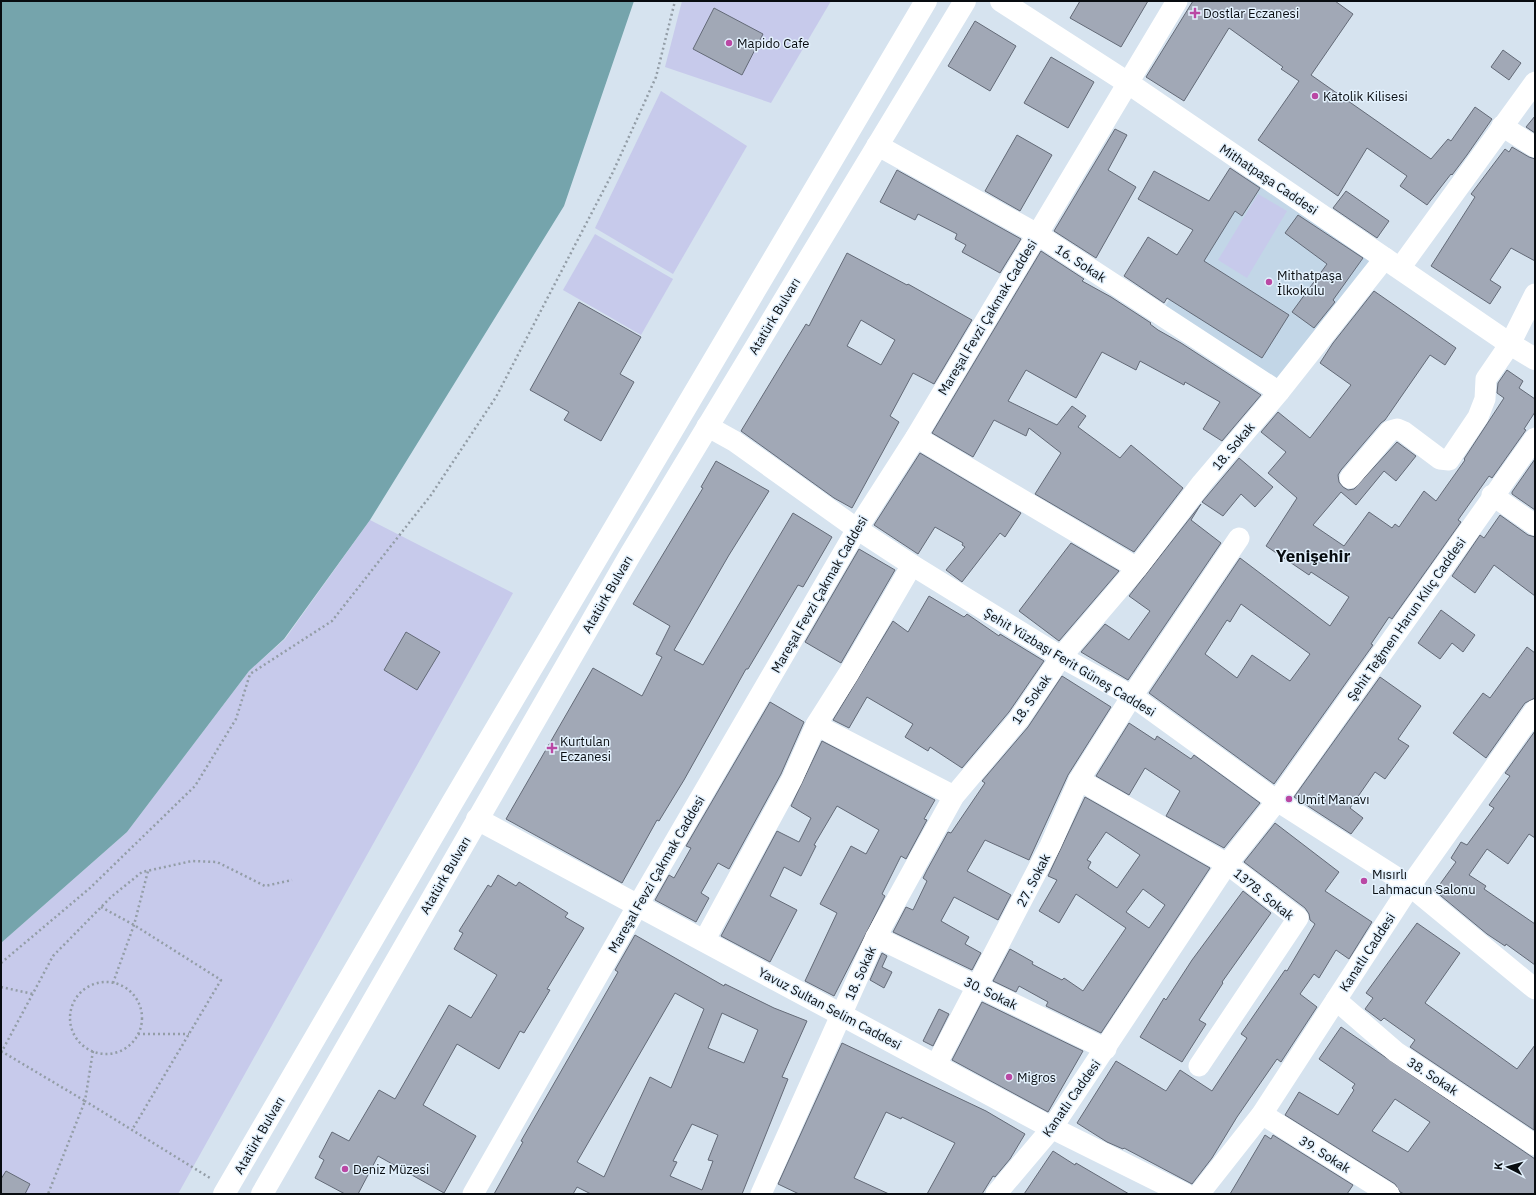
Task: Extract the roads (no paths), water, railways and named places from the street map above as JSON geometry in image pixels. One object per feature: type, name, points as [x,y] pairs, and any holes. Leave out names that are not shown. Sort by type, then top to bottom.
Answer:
[{"type":"street","name":"Atatürk Bulvarı","points":[[226,1191],[452,802],[926,1]]},
{"type":"street","name":"Atatürk Bulvarı","points":[[262,1194],[630,555],[965,1]]},
{"type":"street","name":"Mithatpaşa Caddesi","points":[[1001,1],[1128,84],[1510,344],[1535,359]]},
{"type":"street","name":"Mareşal Fevzi Çakmak Caddesi","points":[[473,1194],[638,905],[857,529],[916,437],[1177,1]]},
{"type":"street","name":"18. Sokak","points":[[761,1194],[876,937],[954,796],[1019,718],[1061,657],[1137,568],[1202,484],[1279,392],[1393,263],[1535,82]]},
{"type":"street","points":[[1502,126],[1535,147]]},
{"type":"street","name":"16. Sokak","points":[[877,145],[1037,234],[1279,392]]},
{"type":"street","points":[[1350,478],[1390,431],[1397,430],[1404,432],[1440,459],[1449,460],[1478,418],[1485,399],[1486,379],[1510,344],[1535,294]]},
{"type":"street","name":"Şehit Yüzbaşı Ferit Güneş Caddesi","points":[[707,426],[734,441],[857,529],[912,566],[1061,657],[1132,696],[1278,801],[1410,886],[1532,980]]},
{"type":"street","points":[[916,437],[1137,568]]},
{"type":"street","name":"Şehit Teğmen Harun Kılıç Caddesi","points":[[1278,801],[1492,495],[1535,438]]},
{"type":"street","points":[[1492,495],[1535,525]]},
{"type":"street","name":"27. Sokak","points":[[936,1065],[978,987],[1050,846],[1079,780],[1132,696],[1239,538]]},
{"type":"street","points":[[704,941],[792,779],[816,724],[849,673],[912,566]]},
{"type":"street","name":"Kanatlı Caddesi","points":[[1199,1194],[1262,1114],[1410,886],[1535,710]]},
{"type":"street","points":[[816,724],[954,796]]},
{"type":"street","name":"1378. Sokak","points":[[1079,780],[1227,864],[1298,918],[1199,1066]]},
{"type":"street","name":"Kanatlı Caddesi","points":[[996,1194],[1052,1128],[1106,1049],[1227,864],[1278,801]]},
{"type":"street","name":"Yavuz Sultan Selim Caddesi","points":[[477,819],[1052,1128],[1185,1194]]},
{"type":"street","name":"30. Sokak","points":[[876,937],[1106,1049]]},
{"type":"street","name":"38. Sokak","points":[[1336,1000],[1396,1052],[1535,1145]]},
{"type":"street","name":"39. Sokak","points":[[1262,1114],[1389,1194]]},
{"type":"place","name":"Dostlar Eczanesi","points":[[1195,13]]},
{"type":"place","name":"Mapido Cafe","points":[[729,43]]},
{"type":"place","name":"Katolik Kilisesi","points":[[1315,96]]},
{"type":"place","name":"Mithatpaşa İlkokulu","points":[[1269,282]]},
{"type":"place","name":"Kurtulan Eczanesi","points":[[552,748]]},
{"type":"place","name":"Umit Manavı","points":[[1289,799]]},
{"type":"place","name":"Mısırlı Lahmacun Salonu","points":[[1364,881]]},
{"type":"place","name":"Migros","points":[[1009,1077]]},
{"type":"place","name":"Deniz Müzesi","points":[[345,1169]]},
{"type":"district","name":"Yenişehir","points":[[1313,556]]}]
